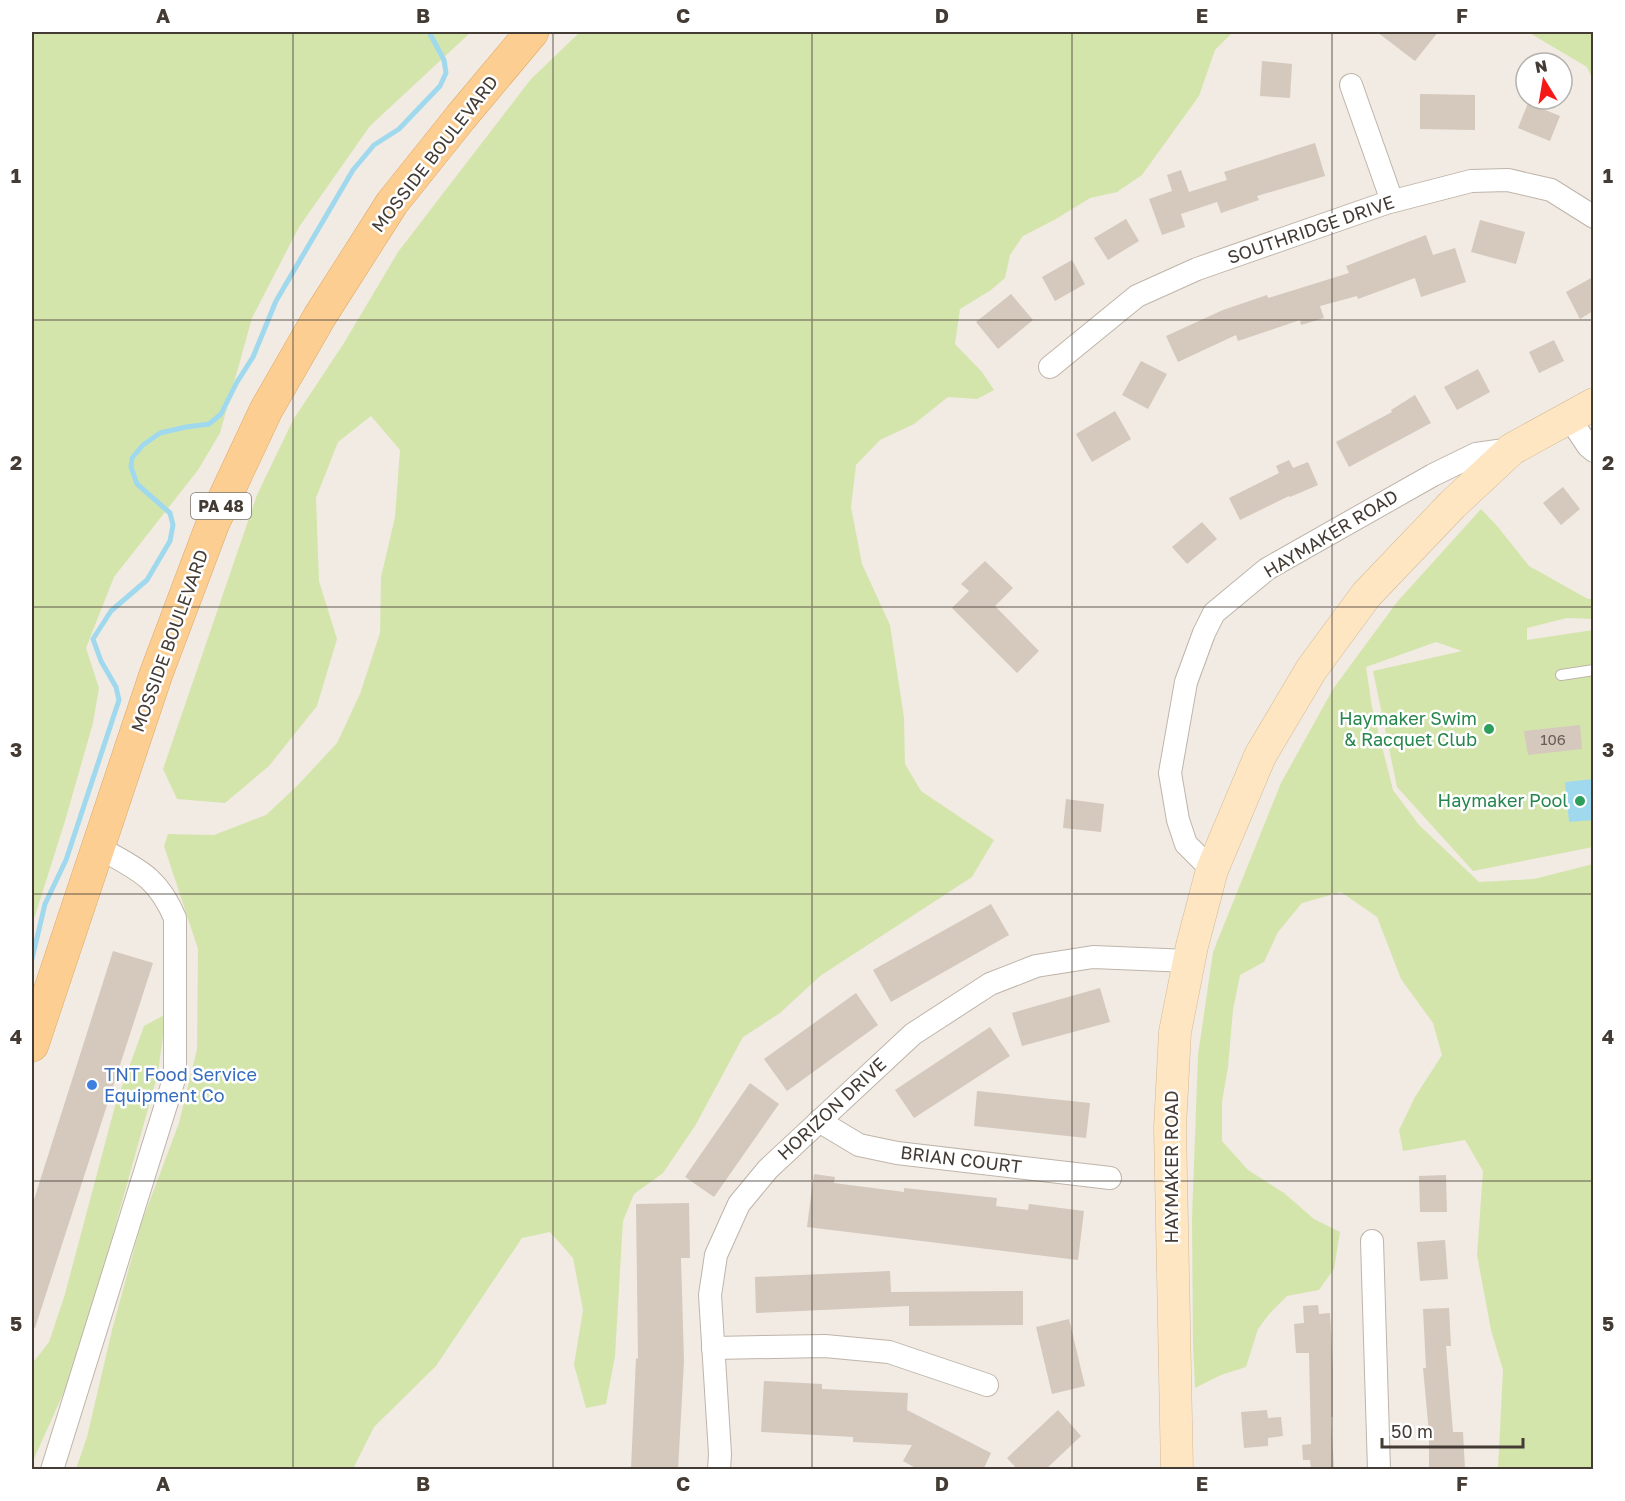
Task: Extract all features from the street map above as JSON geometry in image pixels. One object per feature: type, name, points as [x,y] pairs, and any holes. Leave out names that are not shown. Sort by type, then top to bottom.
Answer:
[{"type":"main road","name":"MOSSIDE BOULEVARD","points":[[32,1045],[156,674],[213,523],[266,410],[320,316],[392,203],[532,32]]},
{"type":"main road","name":"HAYMAKER ROAD","points":[[1177,1470],[1170,1127],[1175,1032],[1189,961],[1212,870],[1260,756],[1311,670],[1366,595],[1452,505],[1512,449],[1582,411]]},
{"type":"street","points":[[1351,85],[1392,201]]},
{"type":"street","name":"SOUTHRIDGE DRIVE","points":[[1050,367],[1137,296],[1197,269],[1392,201],[1471,181],[1508,180],[1551,190],[1593,217]]},
{"type":"street","points":[[1582,411],[1588,446],[1593,451]]},
{"type":"street","name":"HAYMAKER ROAD","points":[[1212,870],[1186,844],[1178,820],[1170,773],[1186,682],[1214,613],[1267,569],[1433,474],[1476,454],[1512,449]]},
{"type":"street","points":[[52,1470],[175,1076],[175,918],[168,900],[149,876],[98,847]]},
{"type":"street","name":"HORIZON DRIVE","points":[[719,1470],[720,1454],[710,1295],[716,1255],[739,1204],[768,1169],[913,1034],[990,984],[1036,966],[1093,957],[1189,961]]},
{"type":"street","name":"BRIAN COURT","points":[[819,1121],[859,1145],[897,1153],[1110,1178]]},
{"type":"street","points":[[1372,1242],[1379,1470]]},
{"type":"street","points":[[713,1348],[825,1346],[889,1352],[987,1385]]},
{"type":"lane","points":[[1561,675],[1593,670]]},
{"type":"green space","points":[[32,32],[471,32],[370,126],[299,227],[252,318],[220,433],[198,470],[114,577],[86,648],[99,688],[93,723],[65,821],[32,921]]},
{"type":"green space","points":[[580,32],[1233,32],[1215,50],[1199,96],[1142,175],[1117,192],[1090,198],[1023,236],[1010,255],[1005,278],[991,290],[960,309],[955,344],[982,372],[994,390],[977,399],[948,397],[914,424],[880,440],[856,465],[851,507],[862,564],[890,625],[904,718],[905,764],[921,791],[994,840],[972,877],[820,976],[780,1013],[743,1037],[695,1126],[663,1173],[634,1194],[623,1221],[615,1356],[606,1404],[586,1408],[574,1365],[583,1310],[573,1258],[550,1232],[522,1238],[436,1366],[374,1427],[353,1469],[76,1469],[87,1437],[112,1330],[141,1224],[179,1123],[197,1049],[198,949],[164,846],[168,834],[214,835],[266,815],[337,743],[360,694],[380,633],[381,577],[395,517],[400,450],[371,416],[338,442],[316,498],[319,581],[337,639],[317,706],[269,766],[225,803],[177,799],[163,769],[257,495],[293,420],[344,343],[398,252],[531,79]]},
{"type":"green space","points":[[1528,32],[1593,32],[1593,80],[1587,67],[1574,59],[1574,51],[1560,51]]},
{"type":"green space","points":[[1481,509],[1529,566],[1588,599],[1593,599],[1593,619],[1567,618],[1527,628],[1527,640],[1593,630],[1593,847],[1473,871],[1397,787],[1373,671],[1462,651],[1436,642],[1366,667],[1372,707],[1393,790],[1419,825],[1479,882],[1534,879],[1593,864],[1593,1469],[1498,1469],[1503,1370],[1491,1330],[1477,1255],[1483,1171],[1465,1140],[1403,1151],[1399,1130],[1415,1097],[1442,1055],[1433,1023],[1401,979],[1377,917],[1341,892],[1302,903],[1278,932],[1264,962],[1240,975],[1233,1010],[1228,1067],[1222,1102],[1222,1141],[1248,1170],[1284,1193],[1314,1219],[1340,1232],[1334,1269],[1319,1290],[1287,1296],[1270,1313],[1258,1329],[1246,1367],[1221,1375],[1195,1388],[1192,1218],[1198,1055],[1213,952],[1281,783],[1333,689],[1397,602]]},
{"type":"green space","points":[[166,1014],[158,1073],[77,1363],[32,1463],[32,1364],[49,1342],[65,1294],[115,1106],[144,1026]]},
{"type":"water","name":"Haymaker Pool","points":[[1593,779],[1593,820],[1569,822],[1565,782]]},
{"type":"building","points":[[1377,32],[1438,32],[1415,61]]},
{"type":"building","points":[[1262,61],[1292,64],[1290,98],[1260,96]]},
{"type":"building","points":[[1420,94],[1475,95],[1475,130],[1420,129]]},
{"type":"building","points":[[1525,111],[1548,111],[1560,116],[1550,141],[1518,128]]},
{"type":"building","points":[[1315,143],[1325,176],[1257,196],[1259,200],[1221,213],[1217,202],[1181,214],[1185,227],[1162,235],[1149,199],[1172,191],[1167,175],[1181,170],[1189,192],[1227,180],[1224,172]]},
{"type":"building","points":[[1126,219],[1139,241],[1108,260],[1094,238]]},
{"type":"building","points":[[1480,220],[1525,232],[1516,264],[1471,252]]},
{"type":"building","points":[[1426,235],[1433,255],[1455,248],[1466,282],[1421,297],[1415,278],[1358,299],[1357,296],[1320,306],[1324,318],[1301,325],[1300,320],[1238,341],[1236,335],[1178,362],[1166,336],[1223,310],[1267,295],[1268,298],[1349,273],[1346,266]]},
{"type":"building","points":[[1072,260],[1085,284],[1055,301],[1042,277]]},
{"type":"building","points":[[1593,277],[1593,311],[1580,319],[1566,292]]},
{"type":"building","points":[[1011,294],[1033,320],[998,349],[976,322]]},
{"type":"building","points":[[1554,340],[1564,361],[1539,373],[1529,352]]},
{"type":"building","points":[[1141,361],[1167,374],[1148,409],[1122,395]]},
{"type":"building","points":[[1478,369],[1490,392],[1457,410],[1444,387]]},
{"type":"building","points":[[1415,395],[1431,423],[1349,467],[1336,442],[1392,412],[1391,410]]},
{"type":"building","points":[[1115,411],[1131,439],[1092,462],[1076,434]]},
{"type":"building","points":[[1289,460],[1293,468],[1308,462],[1318,485],[1289,496],[1240,520],[1229,498],[1279,473],[1276,466]]},
{"type":"building","points":[[1563,487],[1580,509],[1561,525],[1543,503]]},
{"type":"building","points":[[1202,522],[1217,539],[1187,564],[1172,547]]},
{"type":"building","points":[[985,561],[1013,588],[995,606],[1039,651],[1017,673],[952,608],[969,591],[961,584]]},
{"type":"building","points":[[1580,725],[1582,749],[1528,755],[1524,731]]},
{"type":"building","points":[[1066,799],[1104,804],[1101,832],[1063,828]]},
{"type":"building","points":[[991,904],[1009,935],[891,1002],[873,970]]},
{"type":"building","name":"TNT Food Service Equipment Co","points":[[113,951],[153,963],[35,1328],[32,1327],[32,1206]]},
{"type":"building","points":[[1100,988],[1110,1022],[1022,1046],[1012,1013]]},
{"type":"building","points":[[856,993],[878,1025],[787,1091],[764,1059]]},
{"type":"building","points":[[990,1027],[1010,1056],[914,1118],[895,1090]]},
{"type":"building","points":[[750,1083],[779,1104],[714,1197],[685,1177]]},
{"type":"building","points":[[977,1091],[1090,1103],[1086,1138],[974,1126]]},
{"type":"building","points":[[814,1174],[835,1177],[834,1183],[904,1192],[904,1188],[997,1198],[996,1206],[1028,1210],[1029,1204],[1084,1211],[1078,1260],[807,1227]]},
{"type":"building","points":[[1446,1175],[1447,1212],[1420,1212],[1419,1176]]},
{"type":"building","points":[[689,1203],[690,1258],[681,1258],[684,1361],[678,1470],[631,1469],[636,1358],[638,1359],[636,1204]]},
{"type":"building","points":[[1445,1240],[1448,1279],[1420,1281],[1417,1242]]},
{"type":"building","points":[[890,1271],[891,1292],[1023,1291],[1023,1325],[909,1326],[909,1306],[756,1313],[755,1277]]},
{"type":"building","points":[[1318,1305],[1319,1314],[1330,1313],[1334,1470],[1311,1470],[1310,1460],[1303,1460],[1302,1445],[1311,1444],[1309,1353],[1296,1353],[1294,1324],[1304,1323],[1303,1306]]},
{"type":"building","points":[[1449,1308],[1451,1346],[1446,1346],[1453,1432],[1463,1432],[1465,1469],[1429,1470],[1429,1433],[1423,1368],[1426,1368],[1423,1309]]},
{"type":"building","points":[[1069,1319],[1085,1386],[1052,1394],[1036,1327]]},
{"type":"building","points":[[764,1381],[822,1384],[822,1389],[908,1393],[907,1410],[991,1453],[983,1470],[919,1470],[903,1461],[912,1445],[853,1442],[853,1437],[761,1432]]},
{"type":"building","points":[[1058,1410],[1081,1436],[1045,1470],[1018,1470],[1007,1458]]},
{"type":"building","points":[[1267,1410],[1268,1418],[1281,1417],[1283,1436],[1268,1438],[1268,1446],[1244,1448],[1241,1412]]},
{"type":"waterway","points":[[32,959],[45,904],[66,860],[119,700],[116,687],[101,661],[93,639],[111,611],[147,580],[170,541],[173,525],[170,513],[137,484],[131,467],[132,458],[143,445],[160,433],[209,424],[221,414],[253,357],[276,301],[353,170],[374,145],[399,129],[440,86],[446,73],[444,60],[429,32]]},
{"type":"place","name":"Haymaker Swim & Racquet Club","points":[[1489,729]]},
{"type":"place","name":"Haymaker Pool","points":[[1580,801]]},
{"type":"place","name":"TNT Food Service Equipment Co","points":[[92,1085]]}]
